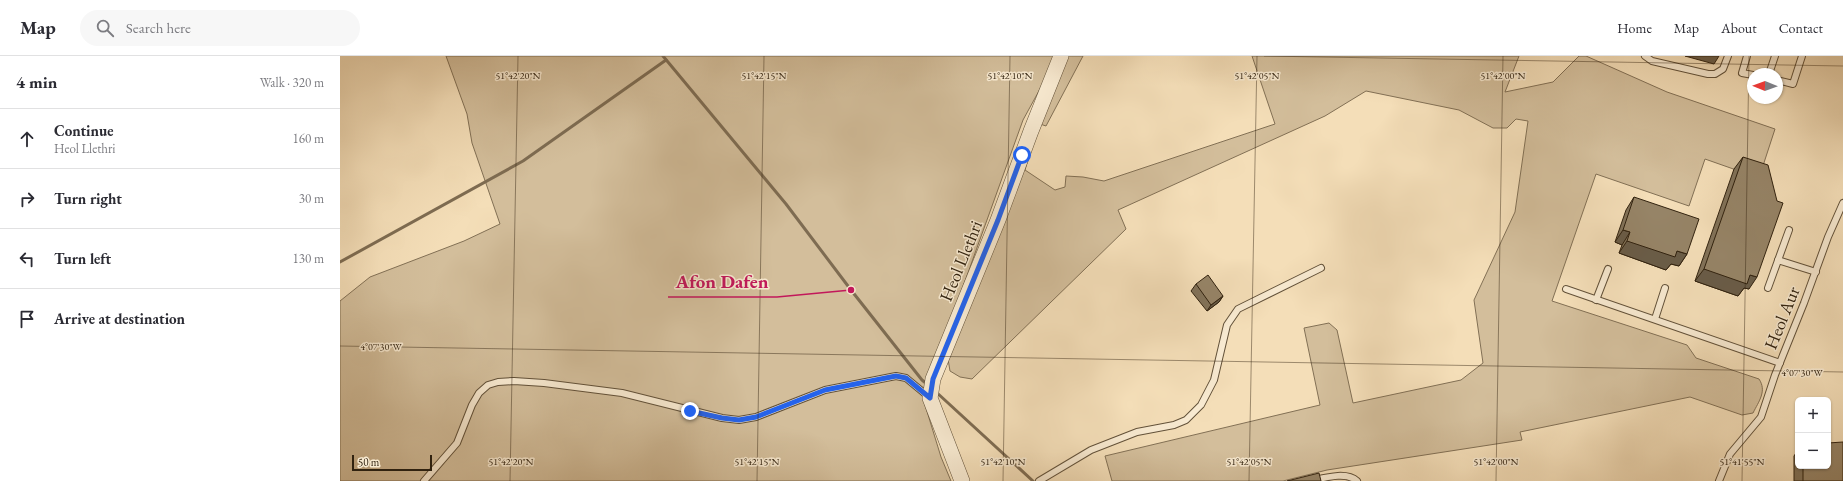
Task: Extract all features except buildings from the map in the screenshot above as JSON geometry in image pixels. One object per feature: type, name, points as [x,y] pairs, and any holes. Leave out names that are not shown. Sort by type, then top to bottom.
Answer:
[{"type":"street","name":"Heol Llethri","points":[[930,398],[933,379],[998,220],[1030,131],[1061,56]]},
{"type":"street","points":[[930,398],[962,481]]},
{"type":"lane","points":[[1645,56],[1652,61],[1708,74],[1715,74],[1724,69],[1728,56]]},
{"type":"lane","points":[[1747,56],[1742,73],[1747,74]]},
{"type":"lane","points":[[1771,68],[1775,56]]},
{"type":"lane","points":[[1783,82],[1793,84],[1802,56]]},
{"type":"lane","name":"Heol Aur","points":[[1718,481],[1730,454],[1761,417],[1828,237],[1843,203]]},
{"type":"lane","points":[[1768,288],[1789,230]]},
{"type":"lane","points":[[1778,260],[1816,272]]},
{"type":"lane","points":[[1040,480],[1091,450],[1137,432],[1174,425],[1193,415],[1201,405],[1214,380],[1227,325],[1238,309],[1321,268]]},
{"type":"lane","points":[[1596,300],[1608,269]]},
{"type":"lane","points":[[1655,319],[1665,288]]},
{"type":"lane","points":[[1566,289],[1780,363]]},
{"type":"lane","points":[[424,481],[457,443],[472,405],[479,393],[488,385],[498,382],[514,380],[622,393],[722,418],[739,420],[756,417],[825,390],[896,376],[906,378],[930,398]]},
{"type":"lane","points":[[1310,481],[1326,477],[1348,476],[1357,481]]},
{"type":"shaded area","points":[[446,56],[1055,56],[1046,78],[1023,120],[947,331],[925,405],[941,457],[951,481],[340,481],[340,301],[370,277],[464,241],[500,224],[472,143],[467,114]]},
{"type":"shaded area","points":[[1061,56],[1083,56],[1046,126],[1034,122]]},
{"type":"shaded area","points":[[1252,56],[1519,56],[1505,92],[1553,82],[1579,56],[1586,56],[1667,92],[1775,129],[1759,178],[1705,159],[1689,206],[1596,174],[1552,301],[1687,345],[1696,358],[1759,379],[1762,392],[1760,400],[1753,413],[1742,415],[1690,397],[1520,432],[1522,440],[1327,470],[1283,481],[1112,481],[1105,456],[1320,405],[1304,328],[1329,323],[1337,330],[1353,403],[1461,380],[1483,363],[1474,300],[1515,212],[1528,121],[1516,119],[1507,128],[1493,128],[1459,110],[1366,91],[1325,116],[1118,210],[1126,229],[972,379],[960,377],[950,371],[948,359],[1031,149],[1025,170],[1055,190],[1065,187],[1066,176],[1083,177],[1104,181],[1275,124]]},
{"type":"waterway","points":[[663,56],[786,204],[851,290],[922,380],[928,385]]},
{"type":"waterway","points":[[340,262],[523,161],[666,60]]},
{"type":"waterway","points":[[935,391],[1033,481]]},
{"type":"place","name":"Afon Dafen","points":[[851,290]]},
{"type":"route","points":[[690,411],[739,420],[756,417],[825,390],[852,386],[880,378],[896,376],[906,378],[914,383],[930,398],[933,379],[998,220],[1022,155]]}]
